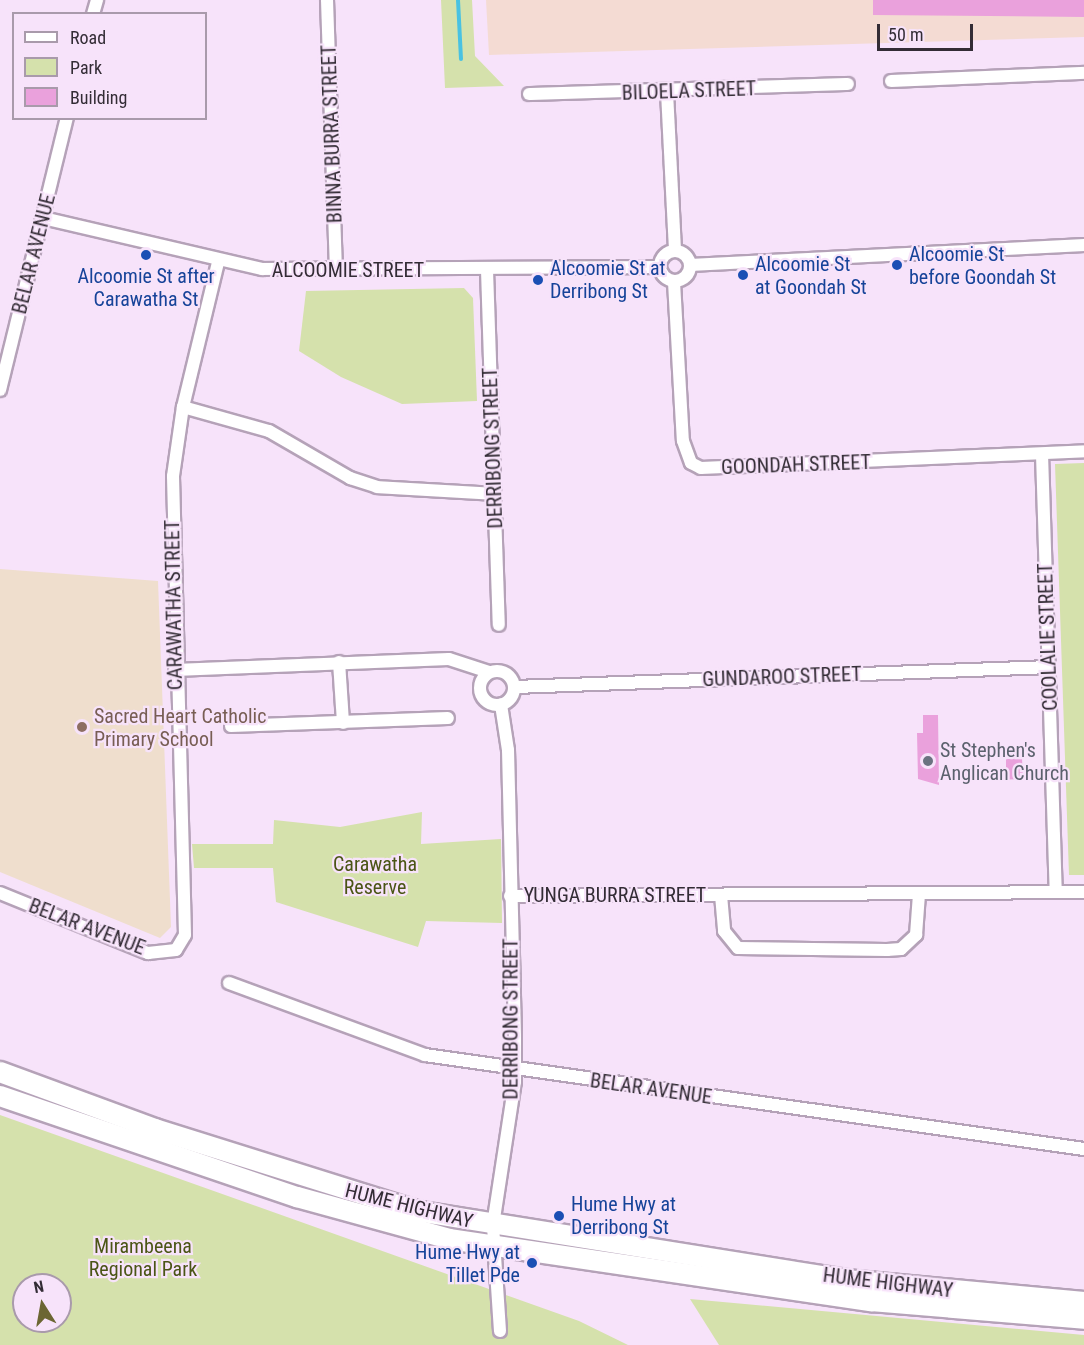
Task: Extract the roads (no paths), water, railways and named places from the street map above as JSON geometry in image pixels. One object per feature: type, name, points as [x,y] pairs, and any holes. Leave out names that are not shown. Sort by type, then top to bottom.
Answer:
[{"type":"highway","name":"HUME HIGHWAY","points":[[0,1072],[416,1212],[846,1280],[1084,1302]]},
{"type":"highway","name":"HUME HIGHWAY","points":[[0,1096],[297,1197],[402,1229],[494,1246],[871,1301],[1084,1319]]},
{"type":"street","name":"BINNA BURRA STREET","points":[[327,0],[336,268]]},
{"type":"street","points":[[891,81],[1084,73]]},
{"type":"street","name":"BILOELA STREET","points":[[529,94],[667,92],[848,84]]},
{"type":"street","points":[[667,92],[675,251],[690,265],[1084,245]]},
{"type":"street","name":"BELAR AVENUE","points":[[0,390],[67,120]]},
{"type":"street","name":"ALCOOMIE STREET","points":[[43,218],[218,262],[291,271],[336,268],[487,270],[659,267]]},
{"type":"street","points":[[675,251],[662,258],[659,267],[674,282],[684,279],[690,265]]},
{"type":"street","name":"CARAWATHA STREET","points":[[176,950],[186,924],[171,533],[183,407],[218,262]]},
{"type":"street","name":"DERRIBONG STREET","points":[[487,270],[499,625]]},
{"type":"street","name":"GOONDAH STREET","points":[[674,282],[683,441],[691,463],[714,468],[1084,451]]},
{"type":"street","points":[[183,407],[269,430],[340,472],[377,487],[495,494]]},
{"type":"street","name":"COOLALIE STREET","points":[[1042,454],[1056,892]]},
{"type":"street","points":[[175,670],[449,659],[489,672],[506,673],[515,687],[501,705],[482,697],[481,680],[489,672]]},
{"type":"street","points":[[339,662],[343,723]]},
{"type":"street","name":"GUNDAROO STREET","points":[[515,687],[1049,667]]},
{"type":"street","name":"DERRIBONG STREET","points":[[500,1331],[493,1225],[515,1069],[508,750],[501,705]]},
{"type":"street","points":[[231,726],[448,718]]},
{"type":"street","name":"YUNGA BURRA STREET","points":[[510,896],[1084,892]]},
{"type":"street","name":"BELAR AVENUE","points":[[0,893],[148,952],[176,950]]},
{"type":"street","name":"YUNGA BURRA STREET","points":[[721,895],[724,931],[738,948],[887,950],[901,949],[916,935],[919,894]]},
{"type":"street","name":"BELAR AVENUE","points":[[229,983],[399,1048],[515,1069],[1084,1149]]},
{"type":"waterway","points":[[458,0],[461,59]]},
{"type":"place","name":"Alcoomie St after Carawatha St","points":[[146,255]]},
{"type":"place","name":"Alcoomie St before Goondah St","points":[[897,265]]},
{"type":"place","name":"Alcoomie St at Goondah St","points":[[743,275]]},
{"type":"place","name":"Alcoomie St at Derribong St","points":[[538,280]]},
{"type":"place","name":"Sacred Heart Catholic Primary School","points":[[82,727]]},
{"type":"place","name":"St Stephen's Anglican Church","points":[[928,761]]},
{"type":"place","name":"Hume Hwy at Derribong St","points":[[559,1216]]},
{"type":"place","name":"Hume Hwy at Tillet Pde","points":[[532,1263]]},
{"type":"park label","name":"Carawatha Reserve","points":[[375,876]]},
{"type":"park label","name":"Mirambeena Regional Park","points":[[143,1258]]}]
